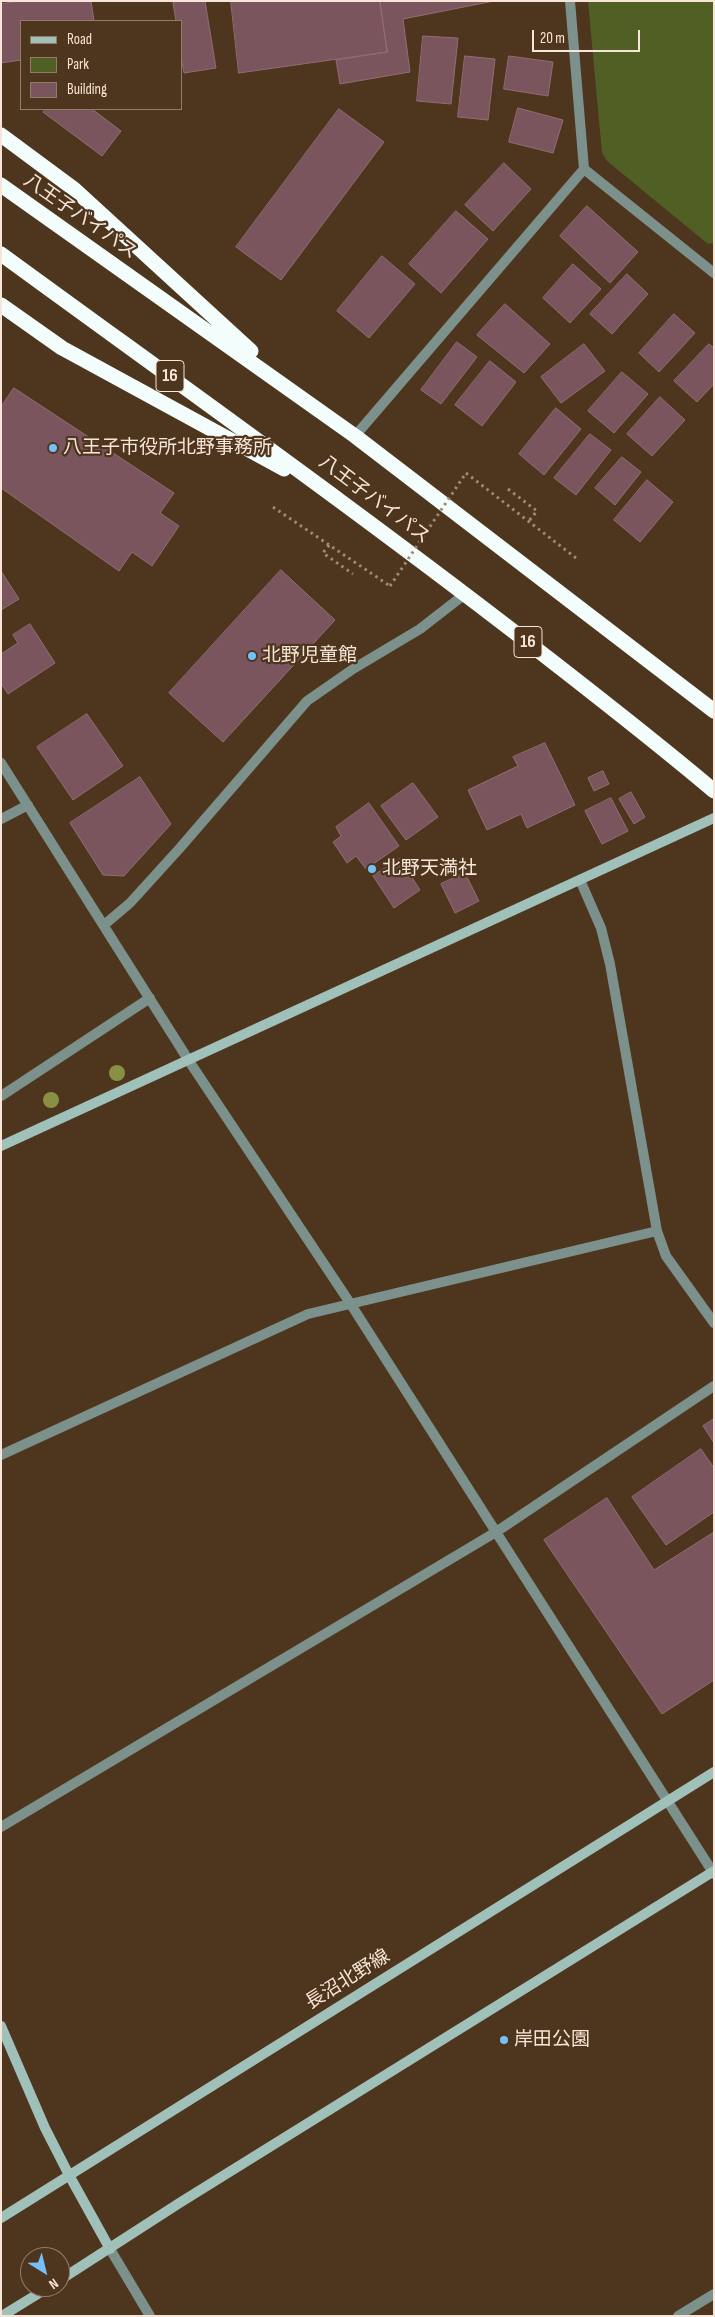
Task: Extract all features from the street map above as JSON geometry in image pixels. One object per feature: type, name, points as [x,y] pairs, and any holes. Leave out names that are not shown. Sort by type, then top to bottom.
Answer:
[{"type":"highway","points":[[1,135],[74,189],[294,392]]},
{"type":"highway","name":"八王子バイパス","points":[[1,185],[355,436],[714,711]]},
{"type":"highway","name":"八王子バイパス","points":[[1,254],[338,498],[466,594],[673,756],[714,791]]},
{"type":"highway","name":"16","points":[[1,305],[62,348],[338,498]]},
{"type":"main road","points":[[1,1146],[714,818]]},
{"type":"main road","name":"長沼北野線","points":[[1,2218],[714,1772]]},
{"type":"main road","points":[[70,2274],[190,2197],[713,1872]]},
{"type":"main road","points":[[1,2026],[45,2128],[69,2176],[110,2249]]},
{"type":"main road","points":[[2,2316],[33,2297]]},
{"type":"street","points":[[355,436],[584,169],[570,1]]},
{"type":"street","points":[[584,169],[714,273]]},
{"type":"street","points":[[104,924],[130,902],[179,849],[307,701],[420,629],[466,594]]},
{"type":"street","points":[[1,763],[104,924],[188,1061],[350,1303],[713,1872]]},
{"type":"street","points":[[1,819],[28,805]]},
{"type":"street","points":[[580,880],[601,928],[610,964],[657,1231],[666,1256],[714,1323]]},
{"type":"street","points":[[1,1096],[150,998]]},
{"type":"street","points":[[1,1455],[308,1314],[657,1231]]},
{"type":"street","points":[[1,1828],[496,1532],[714,1386]]},
{"type":"street","points":[[110,2249],[150,2316]]},
{"type":"street","points":[[678,2316],[714,2294]]},
{"type":"path","points":[[273,508],[390,586],[466,473],[576,558]]},
{"type":"path","points":[[508,490],[538,511],[528,522]]},
{"type":"path","points":[[329,545],[323,553],[353,574]]},
{"type":"green space","points":[[588,1],[714,1],[714,243],[708,244],[607,161],[602,153]]},
{"type":"building","points":[[22,1],[91,1],[94,20],[20,20],[20,60],[1,63],[1,4]]},
{"type":"building","points":[[205,1],[216,68],[184,73],[182,62],[182,20],[176,20],[173,3]]},
{"type":"building","points":[[231,1],[380,1],[387,52],[239,73]]},
{"type":"building","points":[[380,1],[494,1],[403,19],[410,72],[340,84],[336,60],[387,52]]},
{"type":"building","points":[[423,36],[458,38],[451,104],[417,101]]},
{"type":"building","points":[[465,56],[495,59],[488,120],[458,117]]},
{"type":"building","points":[[509,56],[553,62],[548,96],[504,89]]},
{"type":"building","points":[[518,108],[563,120],[553,153],[509,142]]},
{"type":"building","points":[[339,109],[384,142],[281,280],[236,247]]},
{"type":"building","points":[[45,110],[93,110],[121,131],[102,156],[43,112]]},
{"type":"building","points":[[504,163],[531,189],[493,231],[465,205]]},
{"type":"building","points":[[587,206],[638,252],[610,283],[560,236]]},
{"type":"building","points":[[456,211],[488,239],[441,293],[409,264]]},
{"type":"building","points":[[382,256],[415,284],[369,338],[337,311]]},
{"type":"building","points":[[573,264],[601,289],[570,323],[543,298]]},
{"type":"building","points":[[627,274],[648,294],[612,334],[590,314]]},
{"type":"building","points":[[505,304],[550,344],[524,373],[477,335]]},
{"type":"building","points":[[674,314],[695,333],[659,372],[639,353]]},
{"type":"building","points":[[457,342],[477,357],[441,404],[421,390]]},
{"type":"building","points":[[584,344],[605,371],[561,403],[541,377]]},
{"type":"building","points":[[709,344],[714,348],[714,384],[697,402],[674,381]]},
{"type":"building","points":[[490,361],[516,382],[482,426],[455,405]]},
{"type":"building","points":[[622,372],[648,394],[614,433],[588,411]]},
{"type":"building","name":"八王子市役所北野事務所","points":[[14,388],[174,493],[160,513],[179,526],[152,566],[132,552],[119,571],[1,488],[1,407]]},
{"type":"building","points":[[660,397],[685,420],[652,456],[627,434]]},
{"type":"building","points":[[556,408],[581,429],[544,475],[519,454]]},
{"type":"building","points":[[590,434],[611,450],[576,495],[554,478]]},
{"type":"building","points":[[622,457],[641,472],[615,505],[595,488]]},
{"type":"building","points":[[647,480],[673,502],[640,542],[614,520]]},
{"type":"building","name":"北野児童館","points":[[281,570],[335,620],[223,742],[169,693]]},
{"type":"building","points":[[1,571],[19,599],[1,610]]},
{"type":"building","points":[[30,624],[55,663],[8,694],[1,683],[1,654],[18,643],[13,635]]},
{"type":"building","points":[[87,714],[123,766],[73,800],[37,747]]},
{"type":"building","points":[[545,743],[575,805],[527,828],[521,814],[487,830],[468,790],[518,766],[513,757]]},
{"type":"building","points":[[603,771],[609,784],[594,791],[588,778]]},
{"type":"building","points":[[140,777],[171,824],[124,876],[103,875],[70,823]]},
{"type":"building","points":[[413,783],[438,817],[406,840],[381,806]]},
{"type":"building","points":[[631,792],[645,817],[634,824],[619,799]]},
{"type":"building","points":[[611,798],[628,831],[602,844],[585,811]]},
{"type":"building","points":[[369,803],[399,846],[366,869],[356,856],[347,863],[333,842],[341,836],[336,827]]},
{"type":"building","points":[[400,859],[420,890],[394,908],[373,876]]},
{"type":"building","points":[[465,873],[479,901],[455,913],[441,884]]},
{"type":"building","points":[[714,1419],[714,1443],[703,1426]]},
{"type":"building","points":[[701,1449],[714,1468],[714,1512],[666,1545],[632,1497]]},
{"type":"building","points":[[607,1498],[654,1570],[714,1532],[714,1680],[662,1714],[544,1540]]},
{"type":"place","name":"八王子市役所北野事務所","points":[[53,448]]},
{"type":"place","name":"北野児童館","points":[[252,656]]},
{"type":"place","name":"北野天満社","points":[[372,869]]},
{"type":"place","name":"岸田公園","points":[[504,2040]]}]
